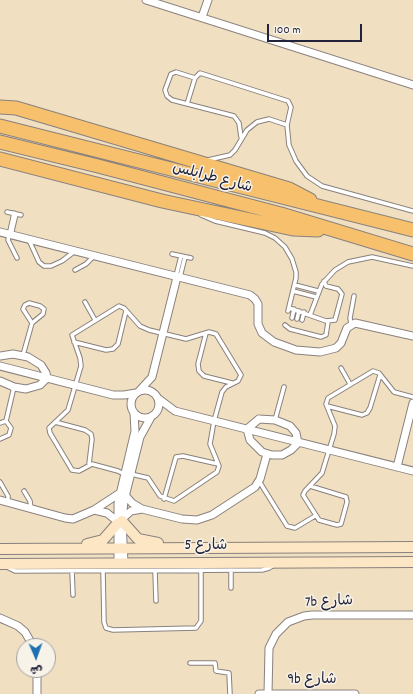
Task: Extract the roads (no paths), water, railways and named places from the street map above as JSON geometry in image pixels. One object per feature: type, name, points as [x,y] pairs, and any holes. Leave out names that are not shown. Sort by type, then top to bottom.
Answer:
[{"type":"highway","points":[[0,100],[16,108],[289,189],[305,197],[319,207]]},
{"type":"highway","points":[[0,107],[16,108]]},
{"type":"highway","name":"شارع طرابلس","points":[[0,126],[413,230]]},
{"type":"highway","name":"شارع طرابلس","points":[[0,142],[282,214],[413,254]]},
{"type":"highway","points":[[4,160],[130,194],[192,208],[293,229],[333,230]]},
{"type":"street","points":[[146,0],[413,85]]},
{"type":"street","points":[[202,17],[208,0]]},
{"type":"street","points":[[0,232],[253,297],[258,304],[258,324],[262,333],[274,342],[289,348],[312,352],[332,350],[342,343],[347,328],[351,324],[362,323],[413,336]]},
{"type":"street","points":[[121,563],[120,521],[122,494],[135,431],[131,400],[152,377],[178,277]]},
{"type":"street","points":[[0,356],[13,354],[23,355],[41,365],[47,378]]},
{"type":"street","points":[[0,366],[113,395],[124,395],[147,390],[175,411],[413,471]]},
{"type":"street","points":[[127,474],[142,432],[159,407],[158,397],[152,377]]},
{"type":"street","points":[[0,381],[14,387],[31,389],[40,385],[47,378]]},
{"type":"street","points":[[113,395],[140,418],[175,411]]},
{"type":"street","points":[[397,467],[413,403]]},
{"type":"street","points":[[247,429],[259,419],[275,420],[286,423],[294,429],[298,443]]},
{"type":"street","points":[[247,429],[253,445],[267,454],[277,455],[287,453],[298,443]]},
{"type":"street","points":[[122,494],[142,509],[187,520],[202,519],[252,489],[259,481],[267,454]]},
{"type":"street","points":[[0,500],[69,519],[81,517],[122,494]]},
{"type":"street","points":[[64,548],[98,542],[108,536],[120,521],[131,511],[142,509]]},
{"type":"street","points":[[94,510],[107,513],[120,521],[138,539],[164,544],[171,548]]},
{"type":"street","name":"شارع 5","points":[[0,549],[413,547]]},
{"type":"street","name":"شارع 5","points":[[1,564],[413,562]]},
{"type":"street","name":"7b شارع","points":[[268,694],[268,657],[272,641],[276,634],[288,622],[304,616],[413,615]]},
{"type":"street","points":[[0,618],[18,626],[25,632],[28,638]]},
{"type":"street","points":[[37,678],[37,694]]},
{"type":"street","name":"9b شارع","points":[[259,694],[355,694]]},
{"type":"lane","points":[[195,78],[173,72],[169,76],[165,93],[169,98],[234,116],[239,123],[241,137]]},
{"type":"lane","points":[[187,104],[195,78],[200,73],[288,101],[292,107],[287,125],[289,146],[301,169],[314,181],[326,187],[413,211]]},
{"type":"lane","points":[[198,162],[224,158],[230,155],[241,137],[251,126],[262,120],[275,120],[287,125]]},
{"type":"lane","points":[[192,208],[203,216],[215,221],[264,233],[275,238],[285,248],[292,259],[296,272],[295,285],[289,309],[299,310],[328,322],[336,318],[342,294],[338,289],[326,286],[324,281]]},
{"type":"lane","points":[[7,212],[21,215]]},
{"type":"lane","points":[[15,214],[9,243],[17,258]]},
{"type":"lane","points":[[29,239],[30,245],[39,262],[44,266],[51,266],[62,262],[75,251]]},
{"type":"lane","points":[[172,254],[191,258]]},
{"type":"lane","points":[[75,270],[86,264],[94,256]]},
{"type":"lane","points":[[178,277],[183,256]]},
{"type":"lane","points":[[310,315],[318,291],[324,281],[341,266],[364,258],[379,258],[413,266]]},
{"type":"lane","points":[[295,285],[318,291]]},
{"type":"lane","points":[[293,291],[316,297]]},
{"type":"lane","points":[[351,324],[350,318],[354,296]]},
{"type":"lane","points":[[85,302],[95,320]]},
{"type":"lane","points":[[23,355],[32,323],[43,314],[44,309],[40,306],[29,303],[25,305],[23,309],[32,323]]},
{"type":"lane","points":[[54,422],[85,430],[91,434],[92,439],[89,464],[79,472],[71,468],[49,430],[50,426],[54,422],[68,410],[76,386],[81,361],[72,337],[73,333],[117,306],[122,307],[142,328],[186,338],[212,332],[218,336],[240,372],[240,379],[226,387],[222,392],[214,422],[210,444],[218,464],[217,472],[178,499],[171,500],[158,494],[148,478],[89,464]]},
{"type":"lane","points":[[292,318],[294,309]]},
{"type":"lane","points":[[297,319],[299,310]]},
{"type":"lane","points":[[74,342],[106,350],[113,349],[118,344],[126,311]]},
{"type":"lane","points":[[302,320],[304,312]]},
{"type":"lane","points":[[285,325],[323,337],[326,333],[328,322]]},
{"type":"lane","points":[[206,333],[198,364],[199,371],[204,376],[233,383]]},
{"type":"lane","points":[[340,368],[350,384]]},
{"type":"lane","points":[[310,486],[344,496],[348,500],[340,525],[322,522],[315,516],[304,498],[304,493],[310,486],[321,475],[330,451],[335,428],[326,402],[328,398],[371,372],[377,372],[394,392],[413,398]]},
{"type":"lane","points":[[327,406],[362,415],[367,413],[370,408],[380,375]]},
{"type":"lane","points":[[6,421],[14,387]]},
{"type":"lane","points":[[275,420],[284,388]]},
{"type":"lane","points":[[0,423],[6,421]]},
{"type":"lane","points":[[0,438],[10,433],[10,426],[6,421]]},
{"type":"lane","points":[[164,498],[176,457],[183,456],[218,464]]},
{"type":"lane","points":[[259,481],[287,526],[295,528],[315,516]]},
{"type":"lane","points":[[0,482],[8,496],[8,502]]},
{"type":"lane","points":[[24,492],[30,501],[31,509]]},
{"type":"lane","points":[[1,564],[15,571],[155,571],[264,570],[277,562]]},
{"type":"lane","points":[[104,571],[104,622],[106,628],[113,630],[196,628],[201,621],[201,570]]},
{"type":"lane","points":[[231,570],[231,588]]},
{"type":"lane","points":[[72,571],[73,595]]},
{"type":"lane","points":[[155,571],[156,601]]},
{"type":"lane","points":[[190,663],[216,664],[216,671],[229,672],[230,694]]}]
